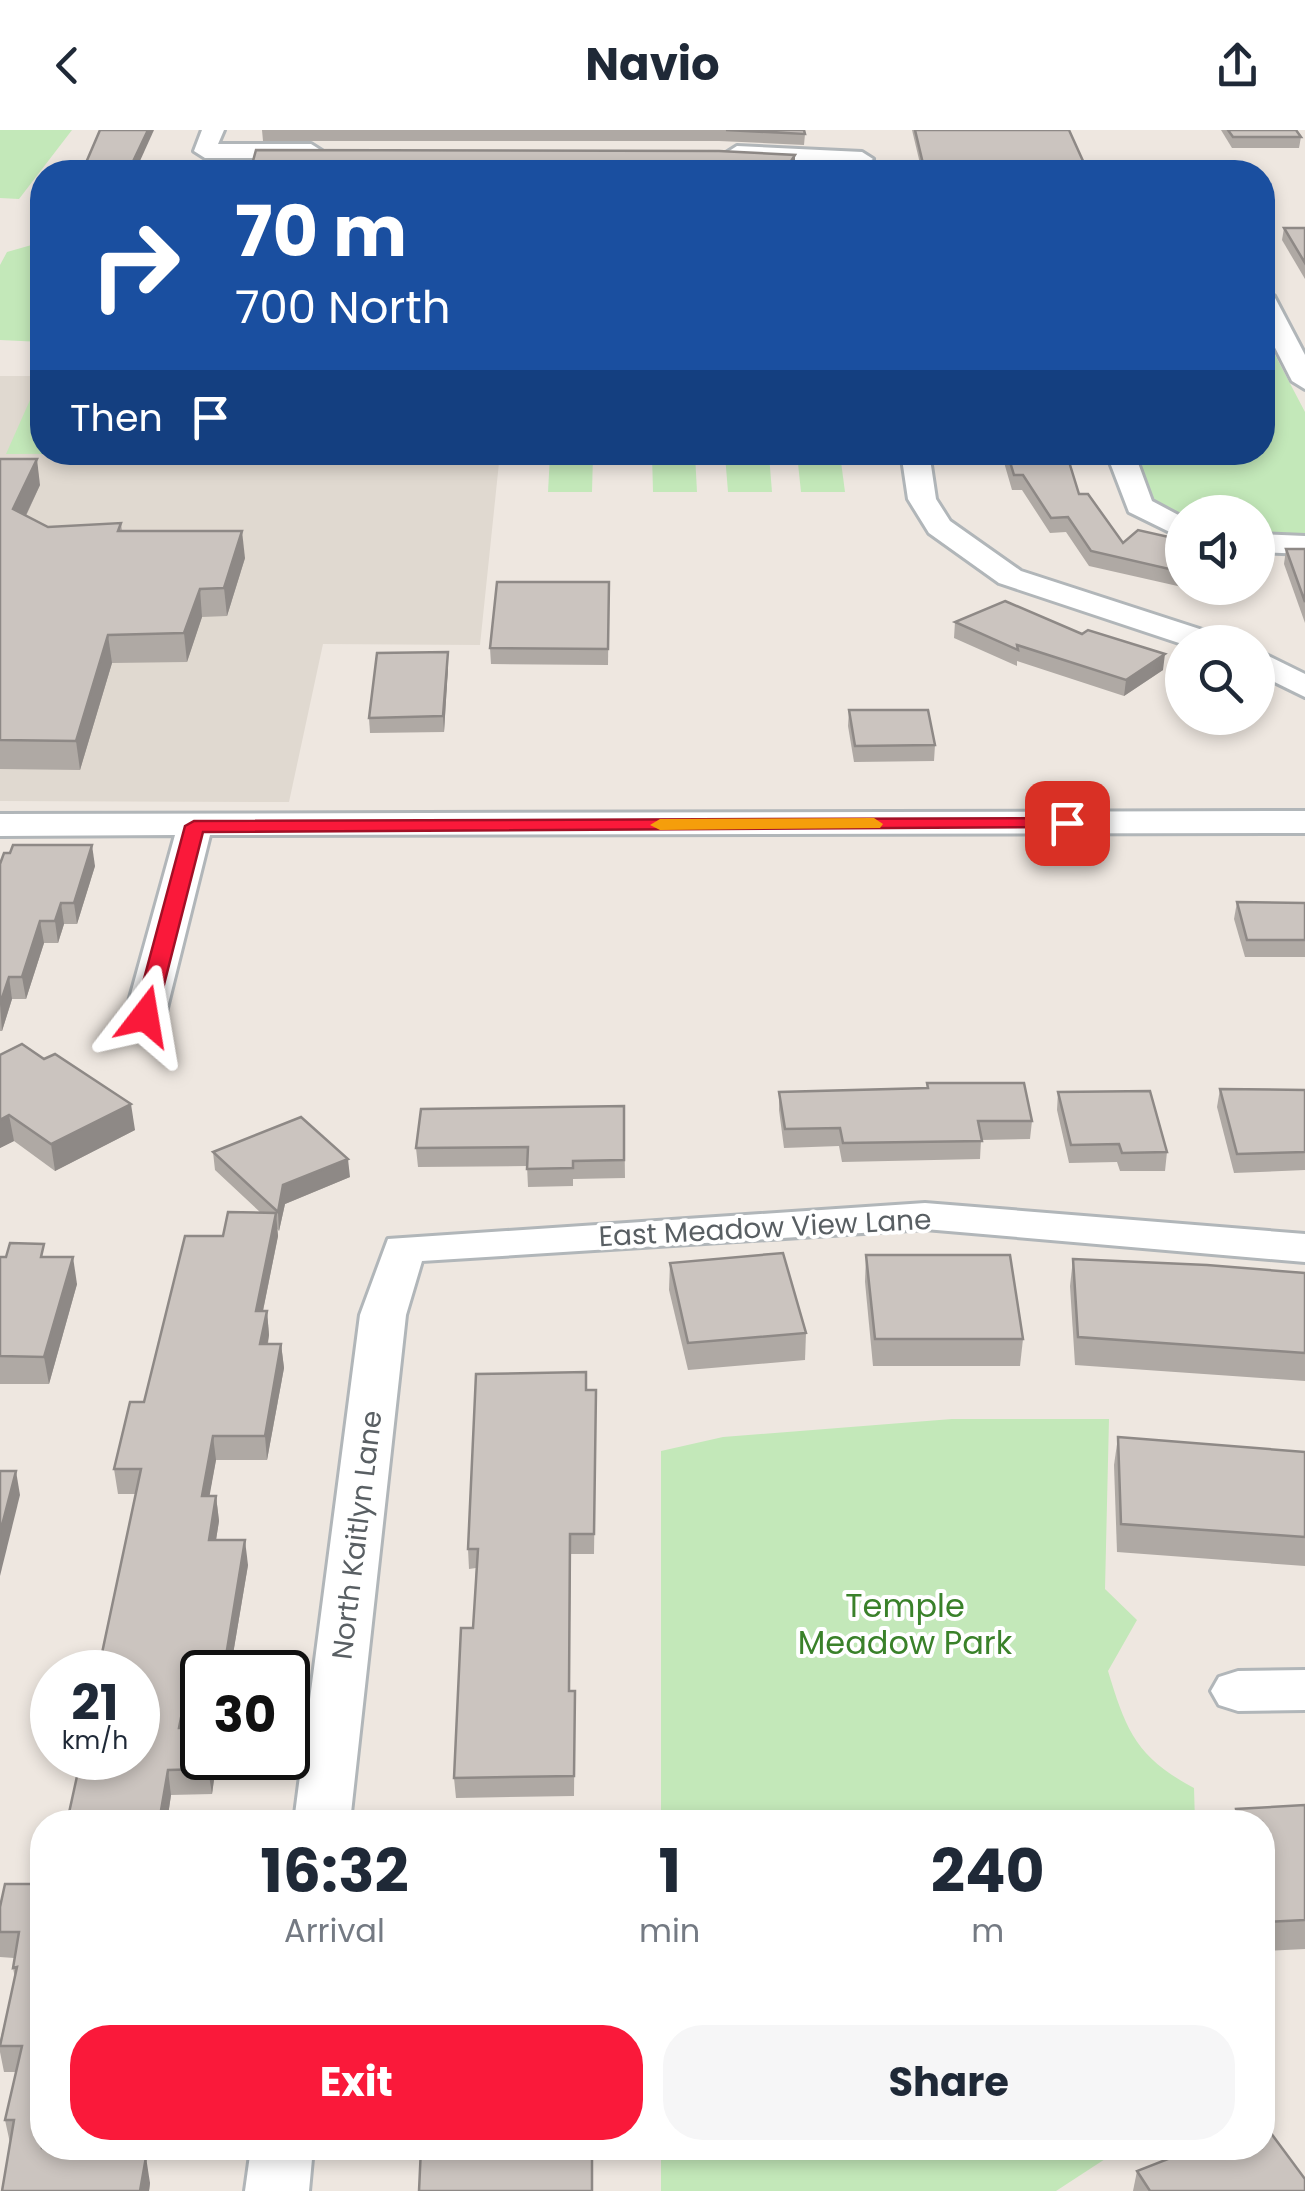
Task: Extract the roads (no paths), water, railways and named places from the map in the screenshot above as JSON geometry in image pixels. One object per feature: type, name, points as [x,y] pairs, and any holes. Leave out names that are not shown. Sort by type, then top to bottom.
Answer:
[{"type":"street","points":[[857,130],[863,160]]},
{"type":"street","points":[[209,140],[342,151]]},
{"type":"street","points":[[718,152],[801,160]]},
{"type":"street","points":[[1275,334],[1305,381]]},
{"type":"street","points":[[917,465],[922,499],[939,527],[1010,576],[1165,628]]},
{"type":"street","points":[[1125,465],[1139,506],[1165,520]]},
{"type":"street","points":[[1275,544],[1305,545]]},
{"type":"street","points":[[1275,671],[1305,688]]},
{"type":"street","points":[[0,826],[1305,822]]},
{"type":"street","points":[[145,1016],[194,826]]},
{"type":"street","name":"East Meadow View Lane","points":[[404,1250],[925,1216],[1305,1248]]},
{"type":"street","name":"North Kaitlyn Lane","points":[[323,1810],[383,1315],[404,1250]]},
{"type":"street","points":[[1238,1690],[1305,1690]]},
{"type":"street","points":[[277,2191],[281,2160]]},
{"type":"park label","name":"Temple Meadow Park","points":[[905,1624]]}]
